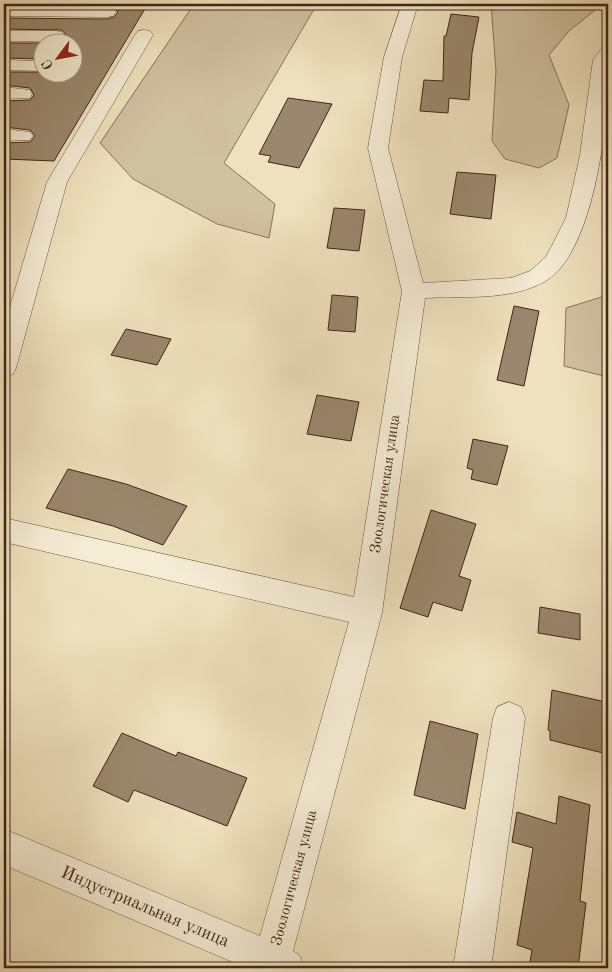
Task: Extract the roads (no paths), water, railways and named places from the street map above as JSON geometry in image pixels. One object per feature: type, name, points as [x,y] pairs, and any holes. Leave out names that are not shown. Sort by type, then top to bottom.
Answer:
[{"type":"street","name":"Зоологическая улица","points":[[279,964],[366,613],[414,291],[378,148],[393,57],[410,4]]},
{"type":"street","points":[[4,11],[107,12]]},
{"type":"street","points":[[4,368],[57,182],[144,35]]},
{"type":"street","points":[[4,36],[32,36]]},
{"type":"street","points":[[414,291],[514,286],[538,276],[555,261],[577,218],[590,155],[602,60],[608,52]]},
{"type":"street","points":[[4,65],[32,66]]},
{"type":"street","points":[[4,93],[23,94]]},
{"type":"street","points":[[4,530],[366,613]]},
{"type":"street","points":[[472,968],[509,718]]},
{"type":"street","name":"Индустриальная улица","points":[[4,847],[279,964]]}]
